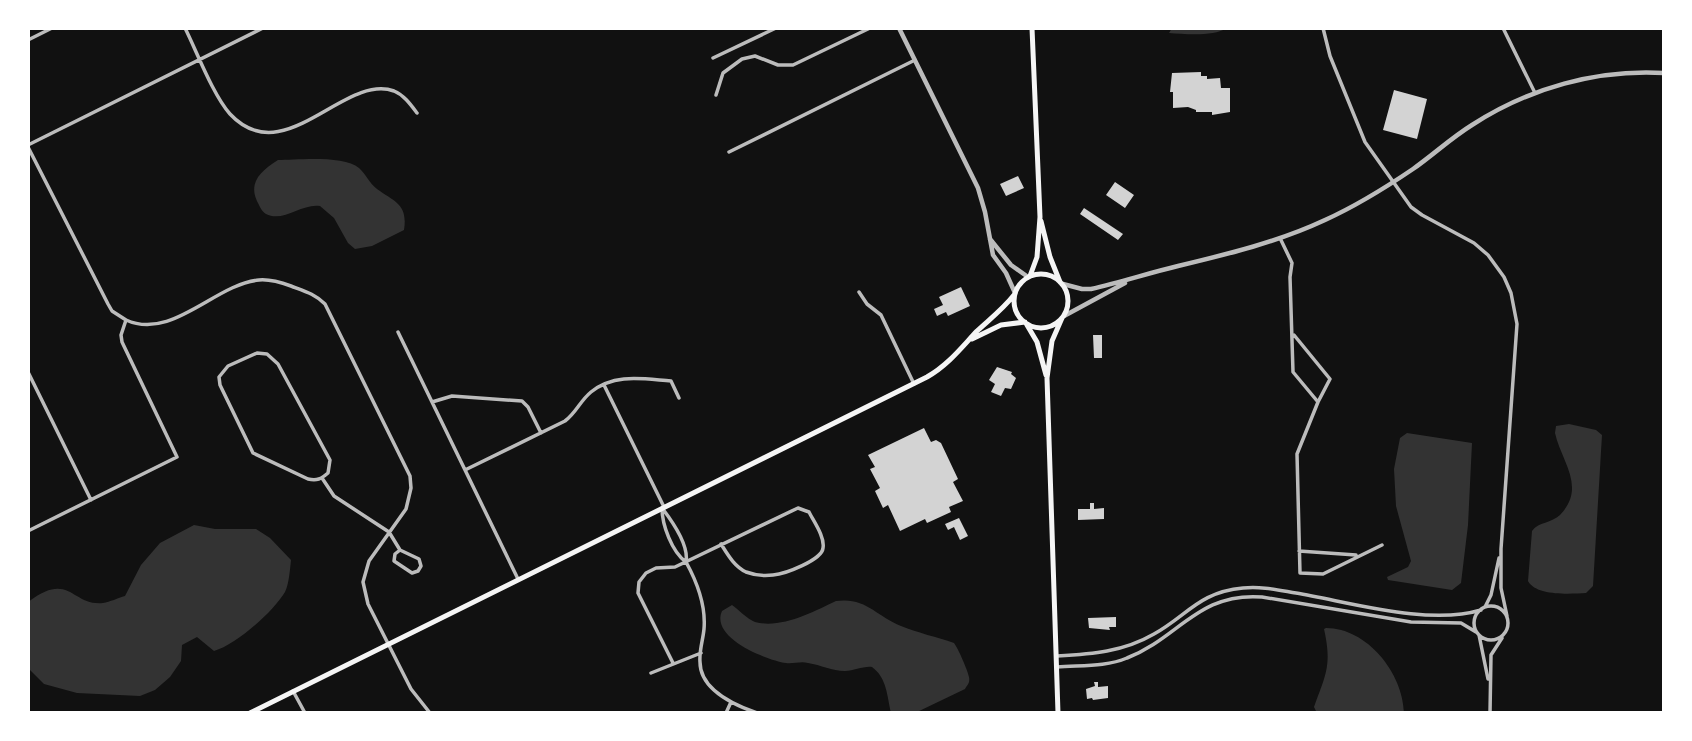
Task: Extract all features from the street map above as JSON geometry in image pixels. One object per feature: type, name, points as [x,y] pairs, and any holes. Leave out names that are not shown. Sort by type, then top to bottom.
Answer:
[{"type":"main road","points":[[250,713],[914,384],[946,365],[1000,312],[1029,277],[1037,254],[1040,217],[1032,28]]},
{"type":"main road","points":[[1040,217],[1050,257],[1068,301],[1052,341],[1047,378],[1058,713]]},
{"type":"main road","points":[[1029,277],[1044,275],[1061,283]]},
{"type":"main road","points":[[1015,294],[1015,308],[1037,342],[1047,378]]},
{"type":"main road","points":[[969,340],[1001,325],[1025,323],[1044,328],[1063,317]]},
{"type":"street","points":[[28,40],[52,28]]},
{"type":"street","points":[[185,28],[219,98],[230,114],[246,126],[274,132],[293,128],[374,89],[391,90],[400,94],[417,113]]},
{"type":"street","points":[[263,28],[28,146],[107,304],[112,311],[126,320],[141,325],[160,324],[239,286],[258,280],[279,282],[317,297],[331,312],[410,476],[410,499],[406,509],[369,561],[363,582],[368,604],[411,689],[430,713]]},
{"type":"street","points":[[713,58],[776,28]]},
{"type":"street","points":[[716,94],[723,73],[742,59],[755,56],[785,66],[793,65],[870,28]]},
{"type":"street","points":[[899,28],[980,194],[993,255],[1006,273],[1015,294]]},
{"type":"street","points":[[1323,28],[1330,56],[1365,142],[1406,202],[1416,211],[1474,243],[1488,255],[1504,277],[1511,293],[1517,324],[1501,549],[1501,588],[1508,627],[1491,655],[1490,713]]},
{"type":"street","points":[[1503,28],[1535,93]]},
{"type":"street","points":[[729,152],[915,60]]},
{"type":"street","points":[[1061,283],[1088,289],[1224,256],[1280,238],[1325,220],[1393,182],[1478,121],[1504,106],[1564,83],[1606,75],[1664,73]]},
{"type":"street","points":[[1280,238],[1292,263],[1290,276],[1293,372],[1318,402]]},
{"type":"street","points":[[990,239],[1011,265],[1029,277]]},
{"type":"street","points":[[1063,317],[1132,279]]},
{"type":"street","points":[[859,292],[867,304],[881,315],[914,384]]},
{"type":"street","points":[[28,531],[177,457],[122,342],[121,335],[126,320]]},
{"type":"street","points":[[398,332],[518,579]]},
{"type":"street","points":[[1293,333],[1330,379],[1297,454],[1300,573],[1323,574],[1382,545]]},
{"type":"street","points":[[257,353],[267,354],[275,360],[330,460],[328,473],[323,478],[308,479],[253,453],[220,385],[219,377],[223,369],[257,353]]},
{"type":"street","points":[[28,372],[90,500]]},
{"type":"street","points":[[465,470],[569,418],[589,394],[604,385],[626,378],[671,381],[679,398]]},
{"type":"street","points":[[604,385],[687,555],[686,562]]},
{"type":"street","points":[[432,402],[452,396],[522,401],[541,433]]},
{"type":"street","points":[[323,478],[339,500],[389,532],[400,550],[419,559],[421,566],[418,570],[412,573],[394,562],[395,554],[400,550]]},
{"type":"street","points":[[663,508],[662,521],[699,591],[704,628],[701,670],[708,683],[721,696],[757,713]]},
{"type":"street","points":[[673,663],[638,588],[646,573],[656,568],[673,568],[721,544],[798,508],[809,512],[823,541],[823,549],[819,556],[797,567],[766,576],[746,571],[734,564],[721,544]]},
{"type":"street","points":[[1490,688],[1474,621],[1491,595],[1501,549]]},
{"type":"street","points":[[1299,551],[1359,555]]},
{"type":"street","points":[[1056,656],[1095,654],[1120,649],[1158,632],[1205,598],[1245,587],[1414,613],[1458,615],[1483,608],[1499,608],[1507,616]]},
{"type":"street","points":[[1057,667],[1127,659],[1205,607],[1246,596],[1261,596],[1411,622],[1455,622],[1468,626],[1492,641],[1503,636]]},
{"type":"street","points":[[651,673],[701,653]]},
{"type":"street","points":[[293,691],[305,713]]},
{"type":"street","points":[[726,713],[731,702]]},
{"type":"shaded area","points":[[1172,28],[1227,28],[1214,33],[1199,34],[1169,33]]},
{"type":"shaded area","points":[[320,159],[352,164],[361,170],[374,187],[399,205],[404,214],[404,230],[372,246],[355,249],[348,243],[334,218],[320,206],[306,207],[286,215],[266,214],[256,198],[255,185],[260,174],[278,160]]},
{"type":"shaded area","points":[[1569,424],[1596,430],[1602,435],[1593,586],[1586,593],[1562,594],[1545,592],[1528,581],[1532,531],[1560,515],[1568,505],[1571,494],[1570,474],[1555,433],[1556,426]]},
{"type":"shaded area","points":[[1407,433],[1472,443],[1468,525],[1461,583],[1452,590],[1388,580],[1387,577],[1408,567],[1411,561],[1396,506],[1394,469],[1400,438]]},
{"type":"shaded area","points":[[194,525],[215,529],[256,529],[270,538],[291,560],[285,592],[253,627],[233,642],[214,651],[197,637],[182,645],[181,661],[170,677],[155,690],[140,696],[77,693],[44,684],[28,668],[28,602],[53,589],[62,589],[92,603],[125,596],[141,565],[160,543]]},
{"type":"shaded area","points":[[836,601],[855,602],[901,626],[954,643],[969,677],[965,689],[915,713],[891,713],[884,682],[872,667],[840,671],[805,662],[777,661],[732,639],[720,621],[722,611],[732,605],[746,617],[765,624],[797,618]]},
{"type":"shaded area","points":[[1326,628],[1355,636],[1380,656],[1397,683],[1404,713],[1317,713],[1314,707],[1328,661]]},
{"type":"building","points":[[1201,72],[1201,76],[1207,76],[1207,79],[1220,78],[1221,88],[1230,88],[1230,112],[1212,115],[1212,112],[1196,112],[1188,107],[1173,108],[1173,92],[1170,92],[1172,73]]},
{"type":"building","points":[[1394,90],[1427,99],[1417,139],[1383,130]]},
{"type":"building","points":[[1018,176],[1024,188],[1006,196],[1000,184]]},
{"type":"building","points":[[1115,182],[1134,195],[1125,208],[1106,195]]},
{"type":"building","points":[[1084,208],[1123,234],[1118,240],[1080,214]]},
{"type":"building","points":[[961,287],[970,306],[948,316],[946,312],[937,316],[934,309],[943,305],[939,297]]},
{"type":"building","points":[[1093,335],[1102,335],[1102,358],[1094,358]]},
{"type":"building","points":[[997,367],[1012,372],[1016,378],[1011,389],[1005,388],[1001,396],[991,392],[995,384],[989,380]]},
{"type":"building","points":[[924,428],[931,442],[936,440],[941,443],[958,479],[953,482],[963,501],[949,507],[951,512],[927,523],[925,519],[900,531],[888,505],[883,508],[875,491],[880,488],[870,469],[875,467],[868,455]]},
{"type":"building","points":[[1090,503],[1094,503],[1094,509],[1104,508],[1104,519],[1078,520],[1078,509],[1090,509]]},
{"type":"building","points":[[959,518],[968,536],[960,540],[954,527],[948,530],[945,524]]},
{"type":"building","points":[[1116,617],[1116,627],[1109,627],[1110,630],[1089,628],[1088,618]]},
{"type":"building","points":[[1094,682],[1098,682],[1098,687],[1108,686],[1108,698],[1087,699],[1086,689],[1095,686]]}]
